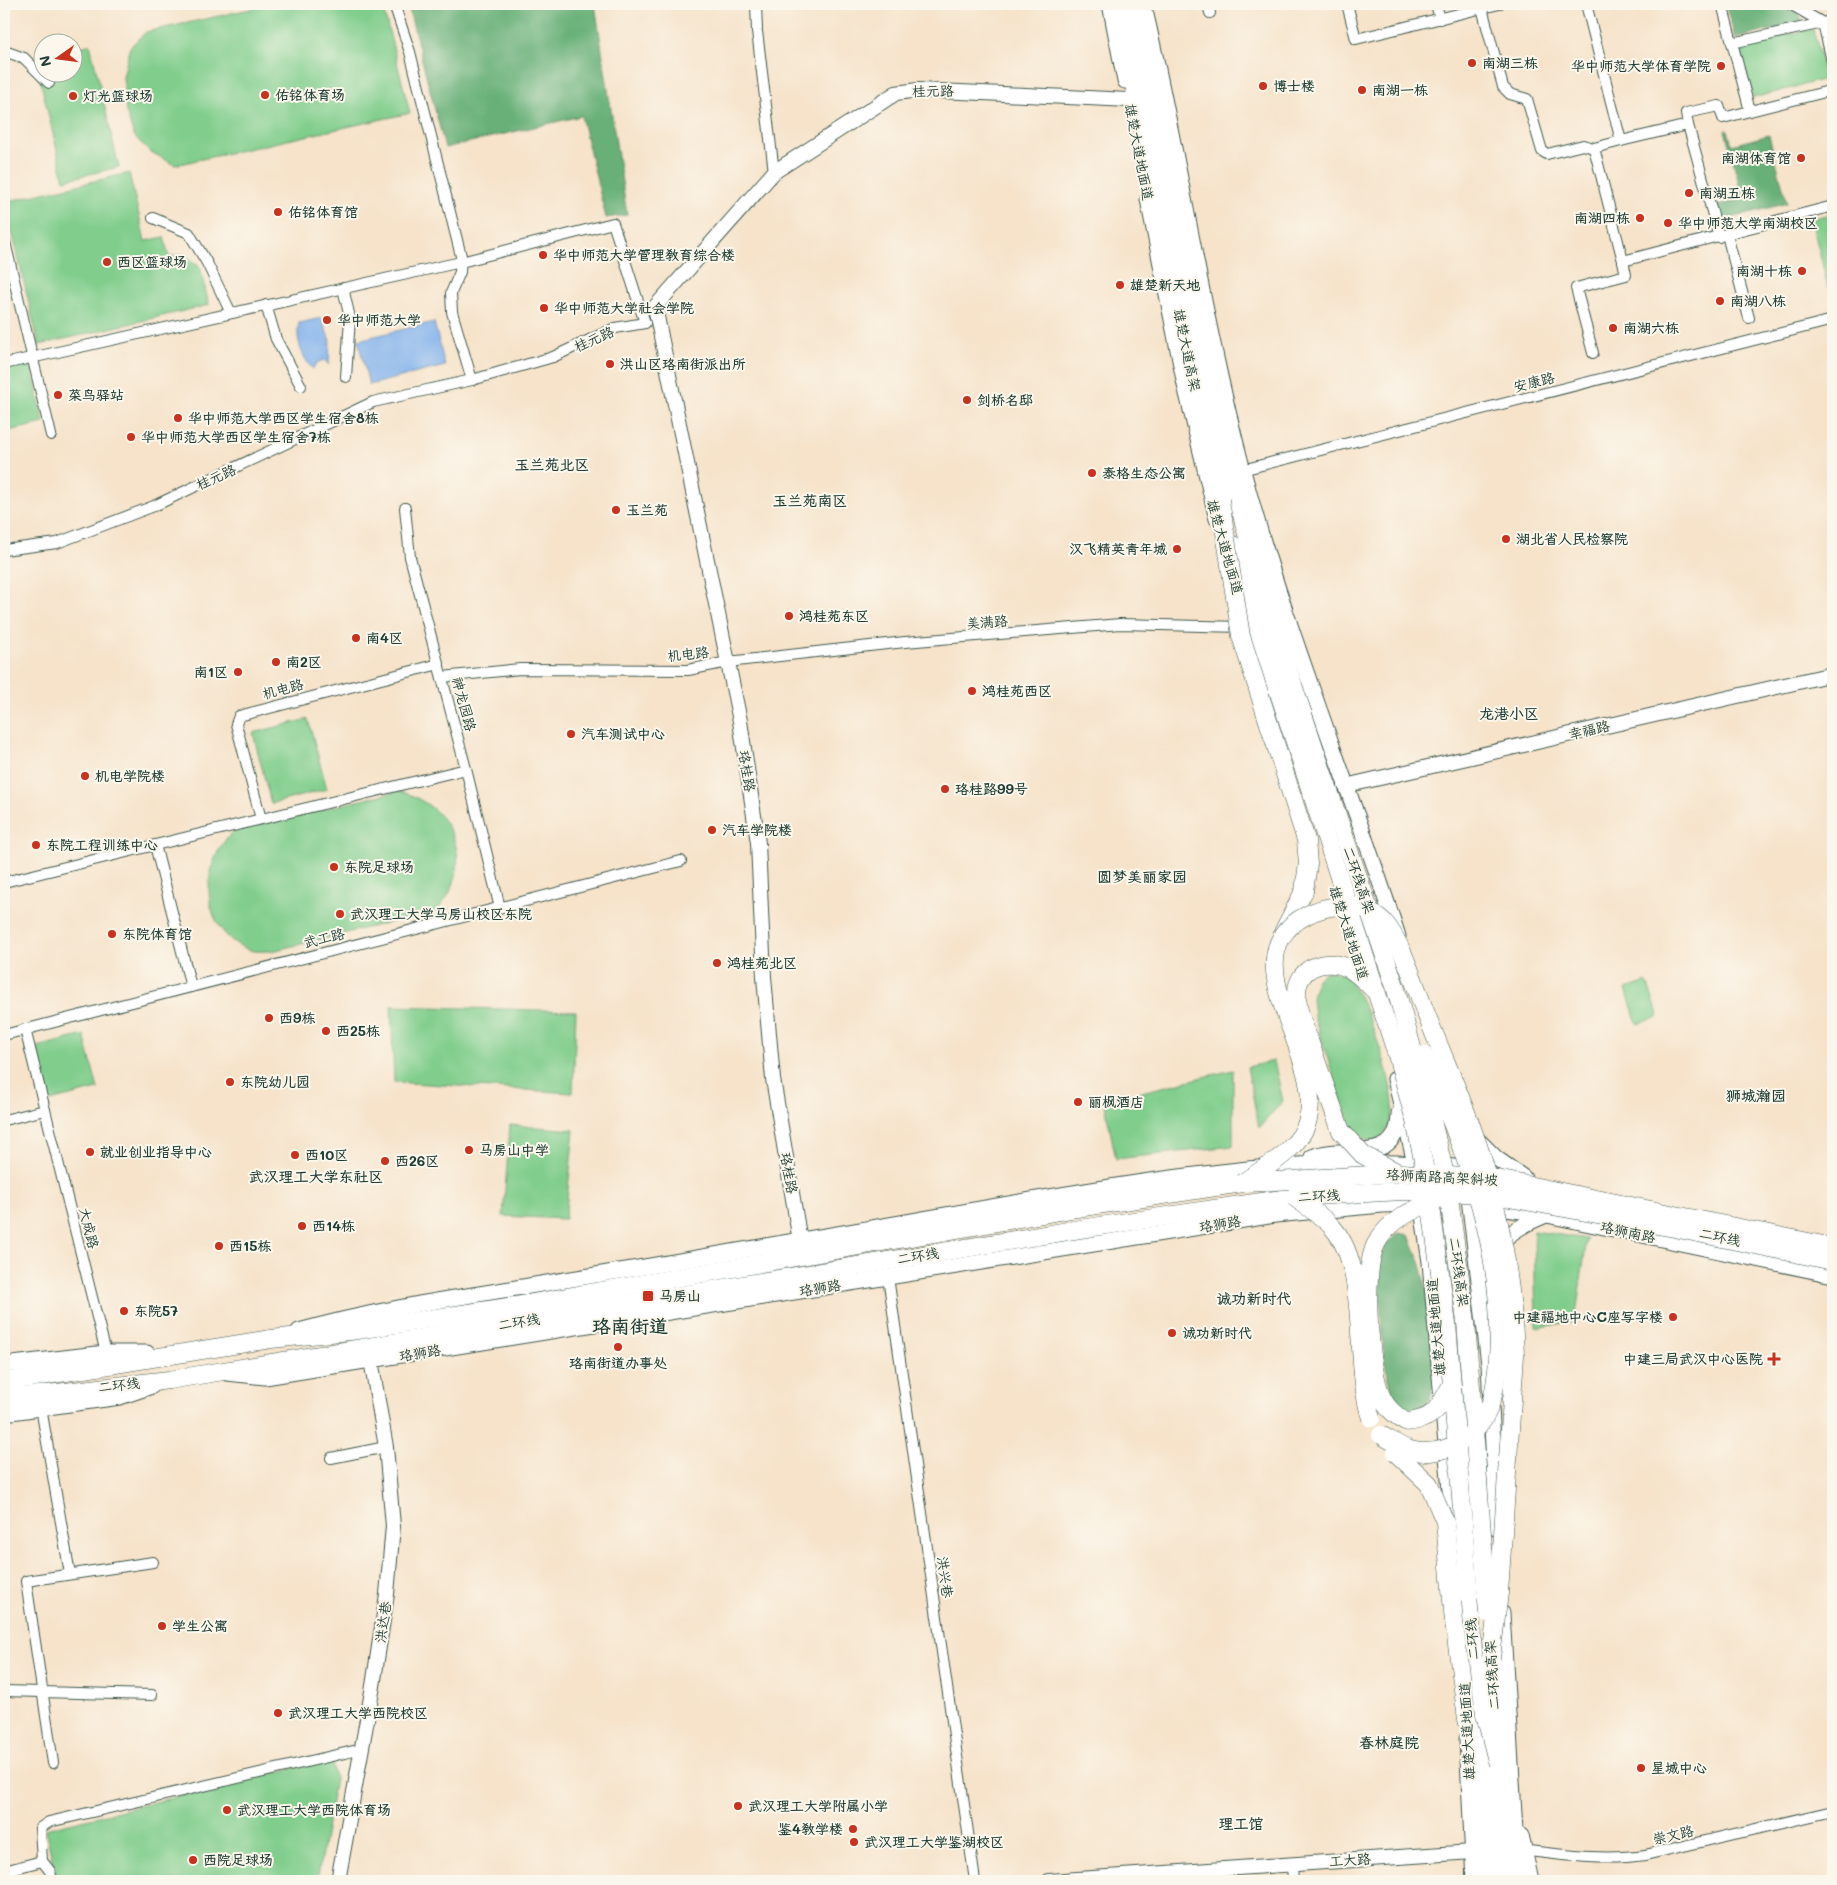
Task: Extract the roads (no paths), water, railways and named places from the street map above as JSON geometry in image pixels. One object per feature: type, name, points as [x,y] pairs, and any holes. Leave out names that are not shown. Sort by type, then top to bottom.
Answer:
[{"type":"highway","name":"雄楚大道高架","points":[[1122,4],[1144,132],[1194,382],[1220,500],[1285,688]]},
{"type":"highway","name":"雄楚大道高架","points":[[1136,4],[1206,378],[1285,688]]},
{"type":"highway","points":[[1220,500],[1240,636],[1306,840],[1308,864],[1304,891],[1279,940],[1273,966],[1278,993],[1306,1070],[1310,1087],[1310,1112],[1302,1134],[1293,1145],[1277,1160],[1242,1183]]},
{"type":"highway","name":"二环线高架","points":[[1285,688],[1395,986],[1432,1120],[1447,1183],[1466,1322],[1506,1881]]},
{"type":"highway","name":"二环线","points":[[1285,688],[1410,1102],[1428,1185],[1447,1324],[1490,1881]]},
{"type":"highway","points":[[1283,932],[1309,914],[1329,907],[1346,906],[1367,910],[1384,922],[1402,953],[1471,1127],[1493,1195],[1506,1256],[1514,1319],[1514,1355],[1499,1593],[1491,1658]]},
{"type":"highway","points":[[1377,992],[1348,968],[1330,962],[1316,965],[1306,972],[1298,984],[1296,999],[1341,1131],[1364,1155],[1400,1173]]},
{"type":"highway","points":[[1381,1435],[1414,1451],[1435,1451],[1450,1447],[1467,1438],[1480,1427],[1488,1412],[1497,1374],[1500,1338],[1496,1278],[1483,1210],[1463,1148],[1395,986]]},
{"type":"highway","name":"珞狮南路高架斜坡","points":[[1077,1208],[1242,1183],[1400,1173],[1497,1179],[1833,1246]]},
{"type":"highway","name":"二环线","points":[[4,1399],[169,1380],[221,1372],[1080,1229],[1294,1197],[1403,1191],[1466,1198],[1487,1194],[1674,1228],[1833,1261]]},
{"type":"highway","points":[[1294,1197],[1324,1218],[1334,1228],[1347,1251],[1351,1264],[1357,1307],[1365,1401],[1371,1418],[1381,1435],[1396,1453],[1429,1484],[1445,1522],[1454,1622],[1467,1719],[1480,1769]]},
{"type":"highway","points":[[1452,1391],[1438,1410],[1427,1418],[1405,1422],[1391,1412],[1382,1397],[1374,1372],[1367,1281],[1370,1258],[1375,1244],[1393,1223],[1418,1207],[1466,1198]]},
{"type":"highway","name":"二环线","points":[[4,1382],[271,1338],[350,1330],[515,1306],[1077,1208]]},
{"type":"highway","points":[[4,1378],[36,1377]]},
{"type":"main road","name":"雄楚大道地面道","points":[[1110,4],[1198,444],[1214,509],[1248,628],[1395,1078],[1415,1163],[1430,1262],[1462,1616],[1474,1881]]},
{"type":"main road","points":[[1144,4],[1219,374],[1242,470],[1345,786],[1390,912],[1452,1106],[1464,1168],[1466,1198],[1480,1287],[1489,1364],[1514,1815],[1520,1850],[1530,1881]]},
{"type":"main road","points":[[1295,1165],[1324,1154],[1372,1150],[1382,1147],[1393,1140],[1399,1128],[1395,1078]]},
{"type":"main road","points":[[1452,1106],[1484,1148],[1524,1178]]},
{"type":"main road","points":[[271,1338],[372,1312],[1071,1192],[1194,1175],[1295,1165],[1415,1163],[1464,1168],[1833,1238]]},
{"type":"main road","name":"珞狮南路","points":[[1421,1203],[1466,1198],[1833,1275]]},
{"type":"main road","name":"珞狮路","points":[[221,1372],[266,1377],[1274,1215],[1382,1204],[1421,1203]]},
{"type":"main road","points":[[1382,1204],[1399,1211],[1409,1219],[1419,1235],[1430,1262]]},
{"type":"main road","points":[[1480,1287],[1494,1249],[1509,1234],[1524,1224],[1547,1215]]},
{"type":"main road","points":[[4,1365],[106,1354],[179,1353]]},
{"type":"main road","points":[[4,1413],[120,1397],[169,1380]]},
{"type":"main road","points":[[1518,1881],[1520,1850]]},
{"type":"street","points":[[394,4],[410,52],[462,256],[460,272],[450,293],[452,312],[472,380]]},
{"type":"street","points":[[756,4],[757,31],[774,172]]},
{"type":"street","points":[[1347,4],[1355,16],[1356,39],[1499,4]]},
{"type":"street","points":[[1436,4],[1440,18]]},
{"type":"street","points":[[1586,4],[1621,141]]},
{"type":"street","points":[[1722,4],[1750,111]]},
{"type":"street","points":[[1790,4],[1828,21]]},
{"type":"street","points":[[1482,8],[1503,86],[1510,94],[1527,99],[1542,151],[1547,154],[1583,145],[1594,148],[1688,125]]},
{"type":"street","points":[[1732,43],[1828,21]]},
{"type":"street","points":[[1828,21],[1833,65]]},
{"type":"street","points":[[4,51],[24,58],[49,83]]},
{"type":"street","name":"桂元路","points":[[4,550],[58,543],[154,506],[373,402],[472,380],[553,357],[615,328],[645,323],[654,307],[774,172],[896,94],[918,90],[958,91],[1128,100]]},
{"type":"street","points":[[1749,318],[1686,114],[1719,106],[1723,118],[1833,90]]},
{"type":"street","points":[[1593,353],[1576,288],[1626,275],[1594,148]]},
{"type":"street","points":[[1623,261],[1833,206]]},
{"type":"street","points":[[153,218],[190,233],[208,263],[231,314]]},
{"type":"street","points":[[4,364],[461,262],[613,223],[645,323]]},
{"type":"street","points":[[4,238],[51,435]]},
{"type":"street","points":[[343,288],[350,318],[346,377]]},
{"type":"street","points":[[266,305],[276,339],[301,386]]},
{"type":"street","name":"珞桂路","points":[[654,307],[740,721],[758,843],[764,976],[773,1079],[800,1240]]},
{"type":"street","name":"安康路","points":[[1242,470],[1833,320]]},
{"type":"street","name":"神龙园路","points":[[405,508],[410,557],[466,769],[500,908]]},
{"type":"street","name":"美满路","points":[[728,662],[905,642],[1120,624],[1248,628]]},
{"type":"street","name":"机电路","points":[[442,677],[520,669],[602,671],[688,670],[728,662]]},
{"type":"street","name":"机电路","points":[[261,819],[236,724],[239,716],[439,664]]},
{"type":"street","name":"幸福路","points":[[1345,786],[1833,674]]},
{"type":"street","points":[[4,882],[466,769]]},
{"type":"street","points":[[155,845],[191,987]]},
{"type":"street","name":"武工路","points":[[4,1035],[681,861]]},
{"type":"street","name":"大成路","points":[[25,1029],[106,1354]]},
{"type":"street","points":[[4,1120],[45,1110]]},
{"type":"street","name":"洪兴巷","points":[[888,1277],[975,1881]]},
{"type":"street","name":"洪达巷","points":[[338,1881],[362,1750],[387,1594],[392,1526],[386,1447],[371,1360]]},
{"type":"street","points":[[41,1408],[70,1574]]},
{"type":"street","points":[[331,1458],[386,1447]]},
{"type":"street","points":[[53,1763],[26,1581],[152,1562]]},
{"type":"street","points":[[4,1691],[152,1695]]},
{"type":"street","points":[[52,1881],[50,1871],[42,1861],[40,1828],[49,1822],[362,1750]]},
{"type":"street","name":"崇文路","points":[[1520,1850],[1592,1858],[1618,1859],[1645,1856],[1833,1811]]},
{"type":"street","name":"工大路","points":[[1049,1881],[1160,1877],[1288,1865],[1472,1852]]},
{"type":"street","points":[[4,1871],[42,1861]]},
{"type":"street","points":[[1286,1881],[1288,1865]]},
{"type":"street","points":[[1288,1865],[1292,1881]]},
{"type":"water","points":[[321,318],[330,340],[329,365],[324,360],[317,363],[313,369],[300,348],[298,329],[299,323]]},
{"type":"water","points":[[434,322],[445,366],[369,385],[358,340]]},
{"type":"place","name":"南湖三栋","points":[[1472,63]]},
{"type":"place","name":"华中师范大学体育学院","points":[[1721,66]]},
{"type":"place","name":"博士楼","points":[[1263,86]]},
{"type":"place","name":"南湖一栋","points":[[1362,90]]},
{"type":"place","name":"佑铭体育场","points":[[265,95]]},
{"type":"place","name":"灯光篮球场","points":[[73,96]]},
{"type":"place","name":"南湖体育馆","points":[[1801,158]]},
{"type":"place","name":"南湖五栋","points":[[1689,193]]},
{"type":"place","name":"佑铭体育馆","points":[[278,212]]},
{"type":"place","name":"南湖四栋","points":[[1640,218]]},
{"type":"place","name":"华中师范大学南湖校区","points":[[1668,223]]},
{"type":"place","name":"华中师范大学管理教育综合楼","points":[[543,255]]},
{"type":"place","name":"西区篮球场","points":[[107,262]]},
{"type":"place","name":"南湖十栋","points":[[1802,271]]},
{"type":"place","name":"雄楚新天地","points":[[1120,285]]},
{"type":"place","name":"南湖八栋","points":[[1720,301]]},
{"type":"place","name":"华中师范大学社会学院","points":[[544,308]]},
{"type":"place","name":"华中师范大学","points":[[327,320]]},
{"type":"place","name":"南湖六栋","points":[[1613,328]]},
{"type":"place","name":"洪山区珞南街派出所","points":[[610,364]]},
{"type":"place","name":"菜鸟驿站","points":[[58,395]]},
{"type":"place","name":"剑桥名邸","points":[[967,400]]},
{"type":"place","name":"华中师范大学西区学生宿舍8栋","points":[[178,418]]},
{"type":"place","name":"华中师范大学西区学生宿舍7栋","points":[[131,437]]},
{"type":"place","name":"泰格生态公寓","points":[[1092,473]]},
{"type":"place","name":"玉兰苑","points":[[616,510]]},
{"type":"place","name":"湖北省人民检察院","points":[[1506,539]]},
{"type":"place","name":"汉飞精英青年城","points":[[1177,549]]},
{"type":"place","name":"鸿桂苑东区","points":[[789,616]]},
{"type":"place","name":"南4区","points":[[356,638]]},
{"type":"place","name":"南2区","points":[[276,662]]},
{"type":"place","name":"南1区","points":[[238,672]]},
{"type":"place","name":"鸿桂苑西区","points":[[972,691]]},
{"type":"place","name":"汽车测试中心","points":[[571,734]]},
{"type":"place","name":"机电学院楼","points":[[85,776]]},
{"type":"place","name":"珞桂路99号","points":[[945,789]]},
{"type":"place","name":"汽车学院楼","points":[[712,830]]},
{"type":"place","name":"东院工程训练中心","points":[[36,845]]},
{"type":"place","name":"东院足球场","points":[[334,867]]},
{"type":"place","name":"武汉理工大学马房山校区东院","points":[[340,914]]},
{"type":"place","name":"东院体育馆","points":[[112,934]]},
{"type":"place","name":"鸿桂苑北区","points":[[717,963]]},
{"type":"place","name":"西9栋","points":[[269,1018]]},
{"type":"place","name":"西25栋","points":[[326,1031]]},
{"type":"place","name":"东院幼儿园","points":[[230,1082]]},
{"type":"place","name":"丽枫酒店","points":[[1078,1102]]},
{"type":"place","name":"马房山中学","points":[[469,1150]]},
{"type":"place","name":"就业创业指导中心","points":[[90,1152]]},
{"type":"place","name":"西10区","points":[[295,1155]]},
{"type":"place","name":"西26区","points":[[385,1161]]},
{"type":"place","name":"西14栋","points":[[302,1226]]},
{"type":"place","name":"西15栋","points":[[219,1246]]},
{"type":"place","name":"马房山","points":[[648,1296]]},
{"type":"place","name":"东院57","points":[[124,1311]]},
{"type":"place","name":"中建福地中心C座写字楼","points":[[1673,1317]]},
{"type":"place","name":"诚功新时代","points":[[1172,1333]]},
{"type":"place","name":"珞南街道办事处","points":[[618,1347]]},
{"type":"place","name":"中建三局武汉中心医院","points":[[1774,1359]]},
{"type":"place","name":"学生公寓","points":[[162,1626]]},
{"type":"place","name":"武汉理工大学西院校区","points":[[278,1713]]},
{"type":"place","name":"星城中心","points":[[1641,1768]]},
{"type":"place","name":"武汉理工大学附属小学","points":[[738,1806]]},
{"type":"place","name":"武汉理工大学西院体育场","points":[[227,1810]]},
{"type":"place","name":"鉴4教学楼","points":[[853,1829]]},
{"type":"place","name":"武汉理工大学鉴湖校区","points":[[854,1842]]},
{"type":"place","name":"西院足球场","points":[[193,1860]]},
{"type":"district","name":"玉兰苑北区","points":[[552,465]]},
{"type":"district","name":"玉兰苑南区","points":[[810,501]]},
{"type":"district","name":"龙港小区","points":[[1509,714]]},
{"type":"district","name":"圆梦美丽家园","points":[[1142,877]]},
{"type":"district","name":"狮城瀚园","points":[[1756,1096]]},
{"type":"district","name":"武汉理工大学东社区","points":[[316,1177]]},
{"type":"district","name":"诚功新时代","points":[[1254,1299]]},
{"type":"district","name":"珞南街道","points":[[630,1326]]},
{"type":"district","name":"春林庭院","points":[[1389,1743]]},
{"type":"district","name":"理工馆","points":[[1241,1824]]}]
